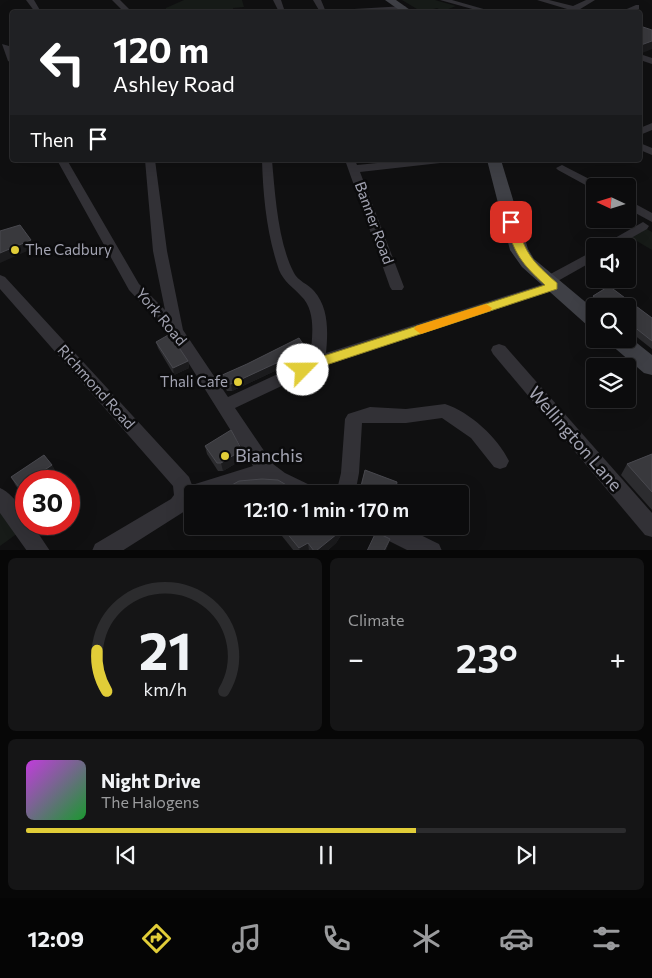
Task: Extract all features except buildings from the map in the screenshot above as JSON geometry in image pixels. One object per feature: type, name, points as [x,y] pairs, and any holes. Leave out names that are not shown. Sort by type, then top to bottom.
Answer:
[{"type":"main road","points":[[390,0],[405,10]]},
{"type":"main road","points":[[495,162],[519,250],[528,263],[586,313]]},
{"type":"main road","points":[[628,348],[652,368]]},
{"type":"street","points":[[116,0],[126,10]]},
{"type":"street","points":[[444,0],[482,10]]},
{"type":"street","points":[[541,0],[569,10]]},
{"type":"street","points":[[574,10],[591,0]]},
{"type":"street","name":"York Road","points":[[63,162],[134,286],[176,331],[266,470]]},
{"type":"street","points":[[150,162],[160,252],[176,331]]},
{"type":"street","points":[[267,162],[274,214],[286,270],[290,280],[309,295],[315,304],[318,315],[318,362]]},
{"type":"street","points":[[352,164],[402,162]]},
{"type":"street","name":"Banner Road","points":[[352,164],[397,287]]},
{"type":"street","points":[[562,168],[586,181]]},
{"type":"street","points":[[621,238],[648,222],[636,211]]},
{"type":"street","points":[[224,406],[318,362],[550,283],[586,260]]},
{"type":"street","name":"Richmond Road","points":[[0,280],[184,486]]},
{"type":"street","name":"Wellington Lane","points":[[498,350],[652,528]]},
{"type":"street","points":[[347,485],[350,473],[354,419],[370,414],[406,416],[445,411],[452,413],[477,433],[500,461]]},
{"type":"street","points":[[220,485],[266,470],[290,485]]},
{"type":"street","points":[[0,497],[40,550]]},
{"type":"street","points":[[102,550],[184,500]]},
{"type":"street","points":[[400,535],[432,550]]},
{"type":"shaded area","points":[[184,0],[242,0],[244,7],[233,8],[234,10],[166,10],[166,8]]},
{"type":"shaded area","points":[[402,0],[435,0],[456,6],[446,10],[437,8],[419,10]]},
{"type":"shaded area","points":[[645,228],[652,232],[652,250],[636,241],[636,238],[630,237]]},
{"type":"shaded area","points":[[0,510],[15,529],[15,535],[0,546]]},
{"type":"slow traffic","points":[[421,329],[486,308]]},
{"type":"place","name":"The Cadbury","points":[[15,250]]},
{"type":"place","name":"Thali Cafe","points":[[238,382]]},
{"type":"place","name":"Bianchis","points":[[225,456]]},
{"type":"route","points":[[303,370],[318,362],[553,286],[528,263],[519,250],[511,222]]}]
